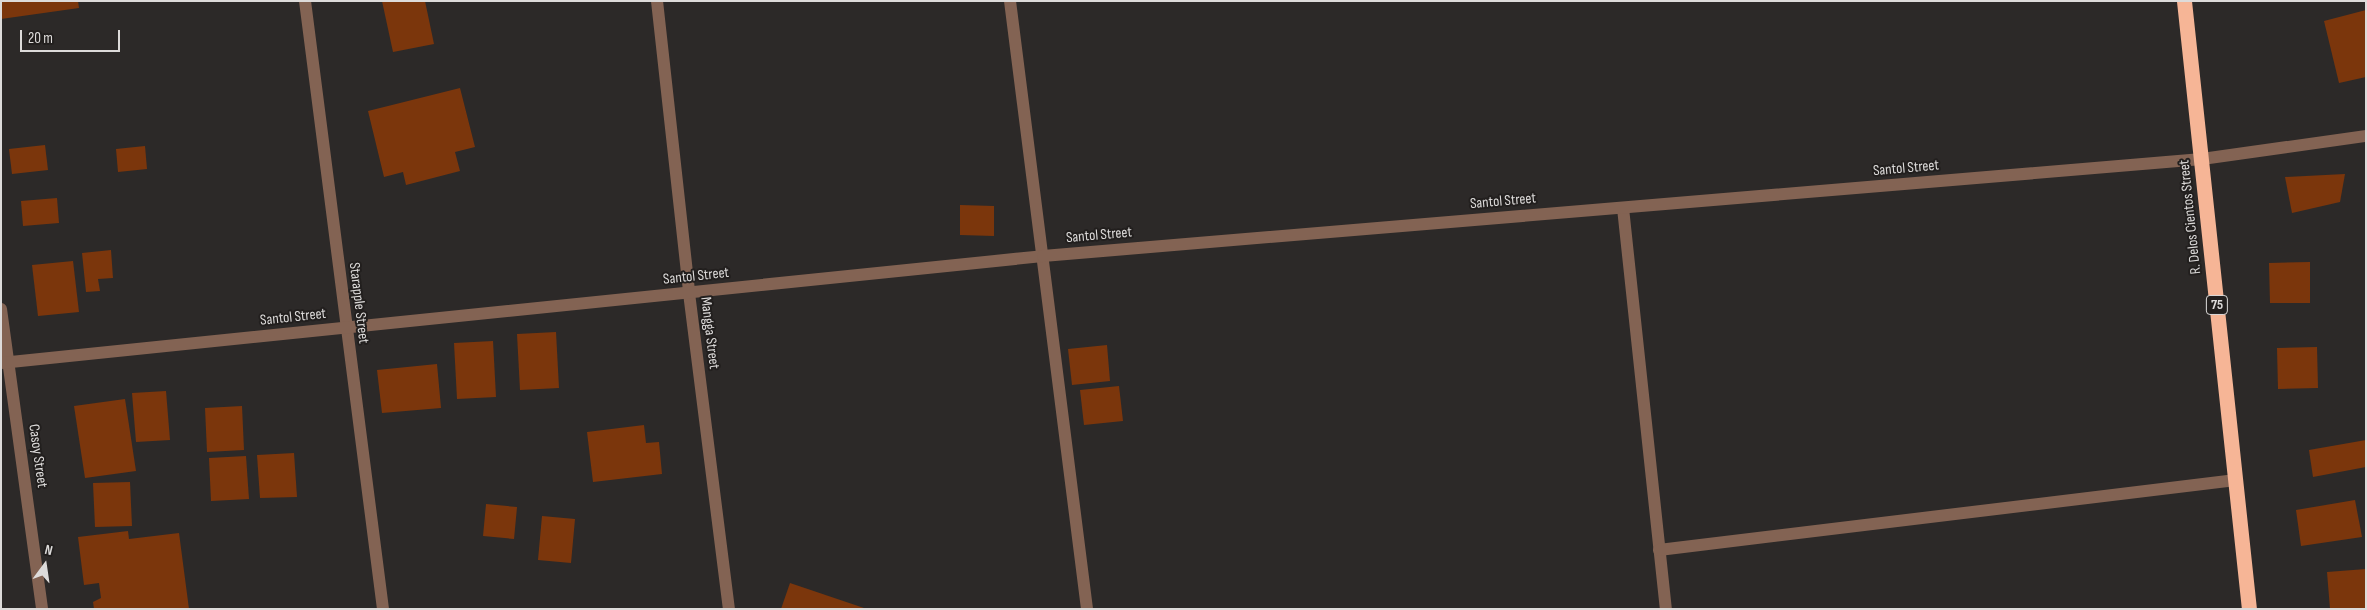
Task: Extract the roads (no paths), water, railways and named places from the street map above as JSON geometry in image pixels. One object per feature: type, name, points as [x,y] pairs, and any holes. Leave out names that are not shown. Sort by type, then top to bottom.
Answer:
[{"type":"highway","name":"R. Delos Cientos Street","points":[[2184,1],[2250,609]]},
{"type":"street","name":"Starapple Street","points":[[305,1],[345,328],[383,609]]},
{"type":"street","name":"Mangga Street","points":[[657,1],[689,293],[729,609]]},
{"type":"street","points":[[1010,1],[1087,609]]},
{"type":"street","name":"Santol Street","points":[[5,363],[1043,256],[2202,159],[2366,136]]},
{"type":"street","points":[[1623,208],[1666,609]]},
{"type":"street","name":"Casoy Street","points":[[1,308],[5,363],[42,609]]},
{"type":"street","points":[[1659,550],[2236,480]]}]
